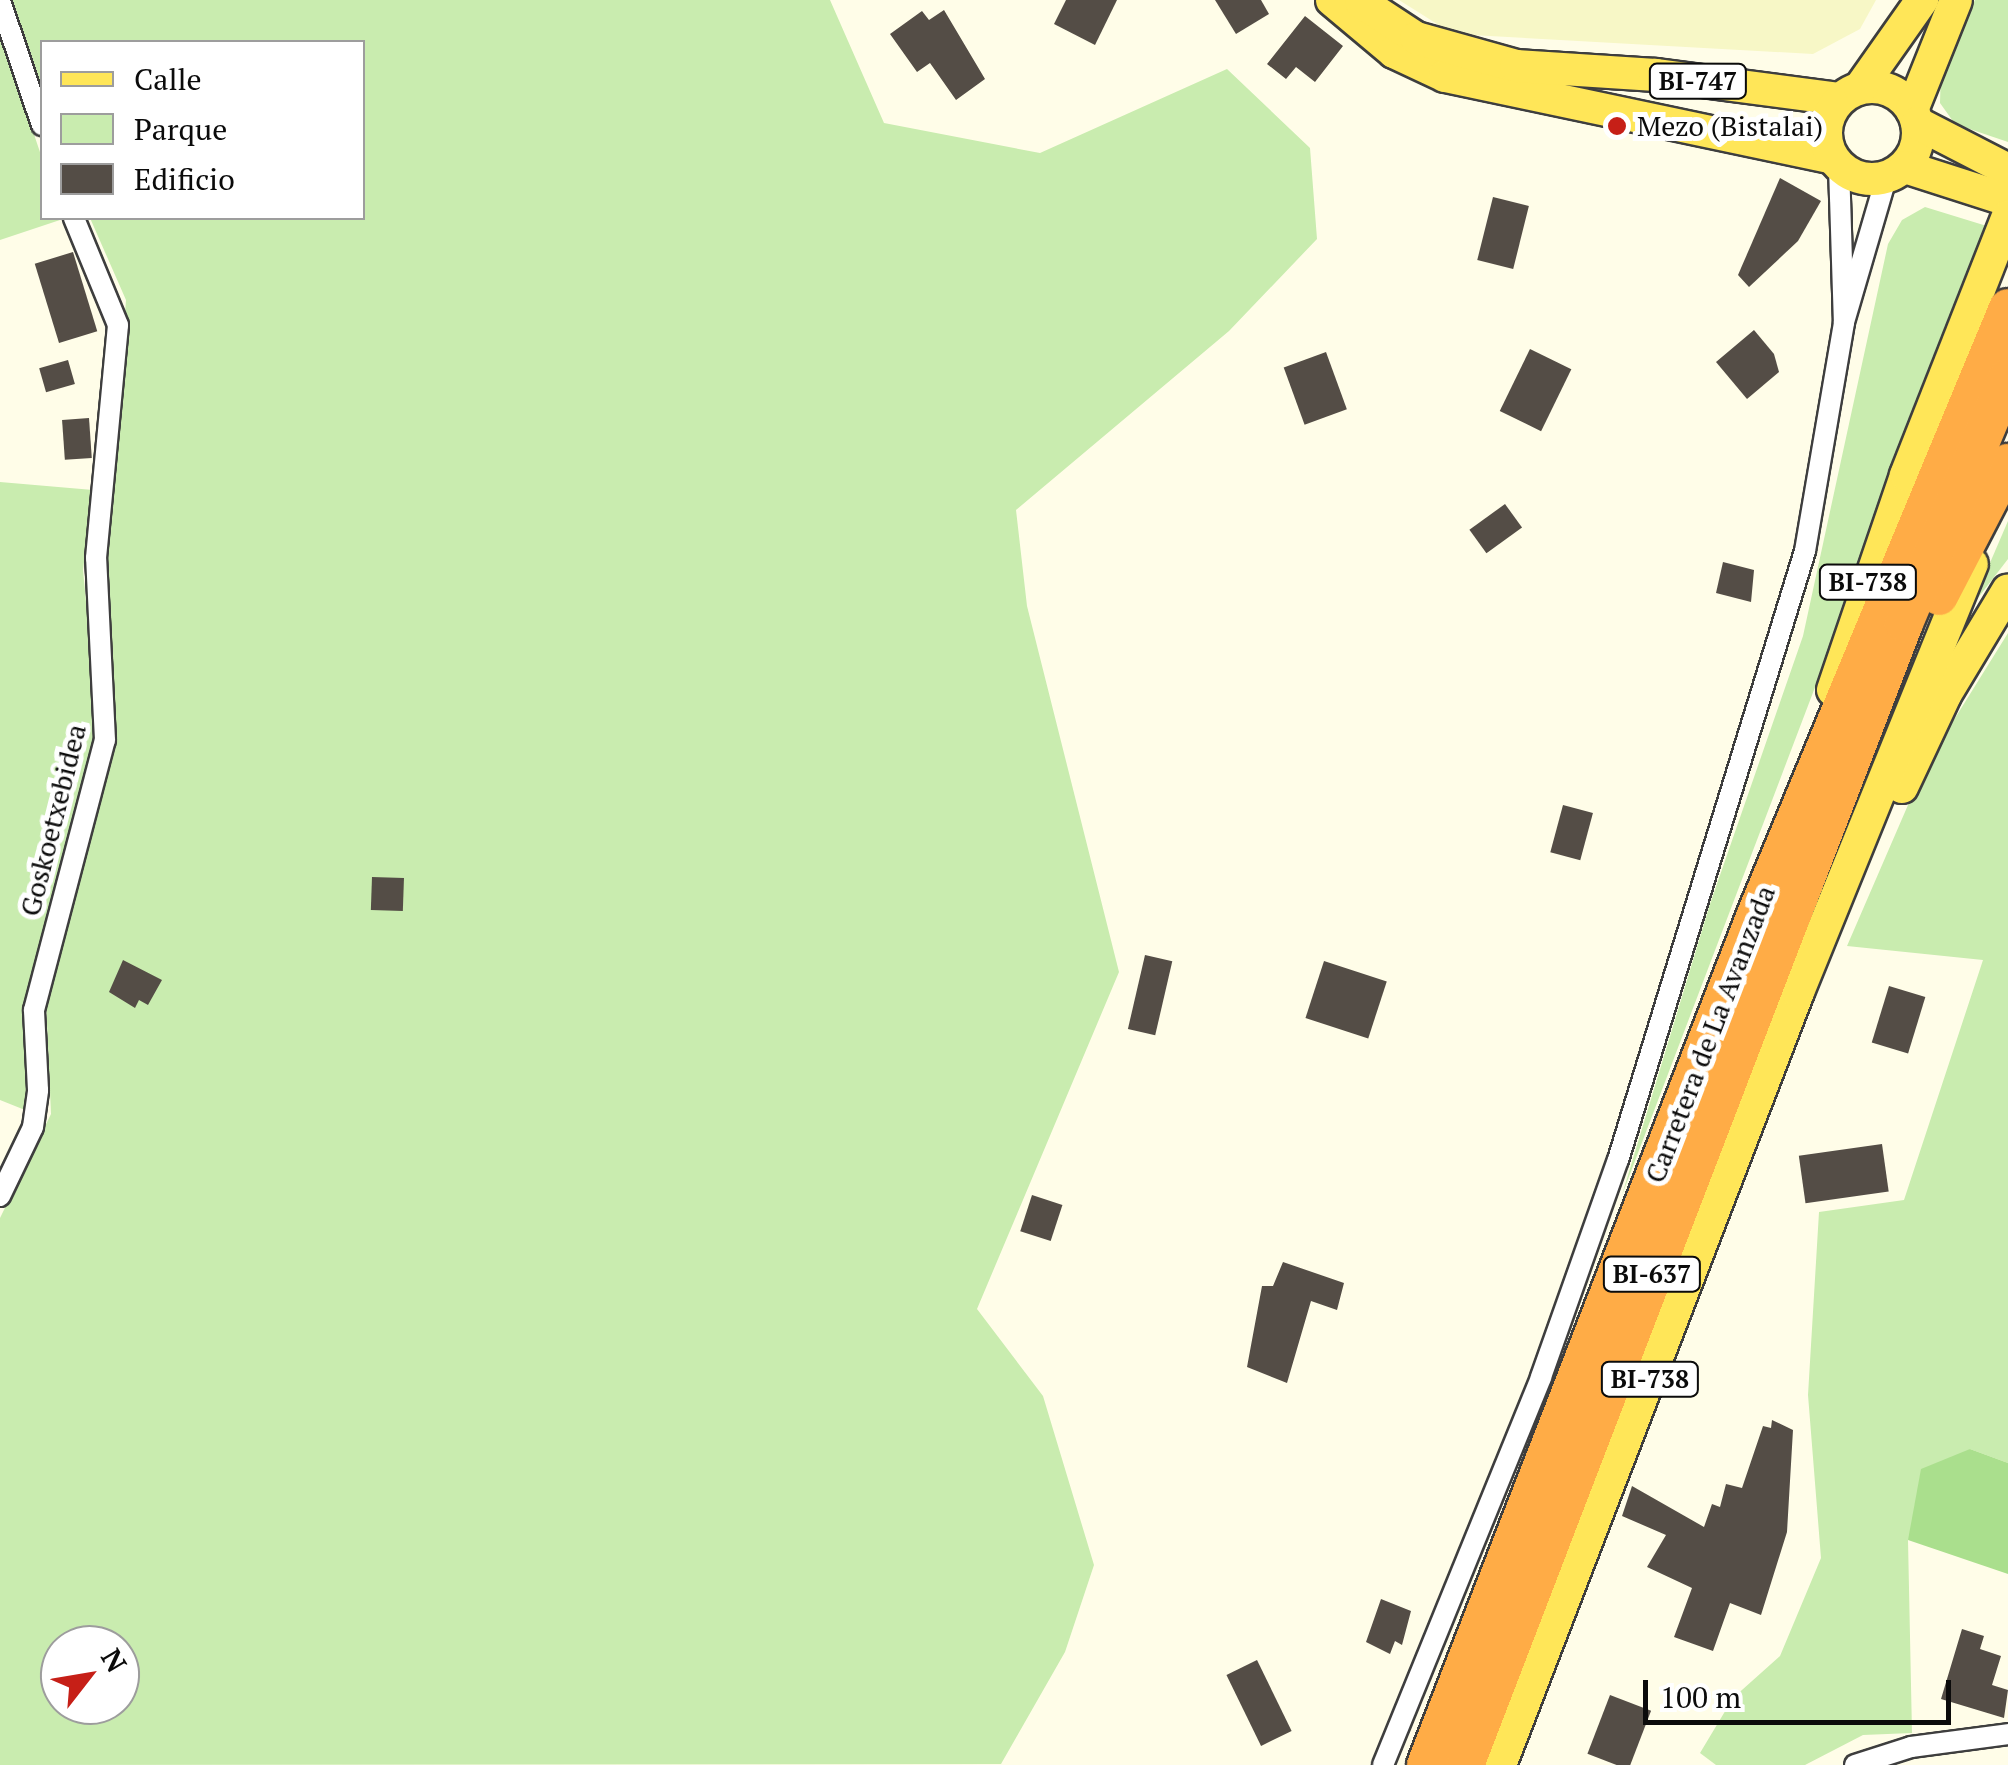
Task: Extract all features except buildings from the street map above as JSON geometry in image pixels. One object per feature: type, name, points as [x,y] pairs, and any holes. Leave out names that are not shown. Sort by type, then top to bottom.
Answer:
[{"type":"highway","name":"Carretera de La Avanzada","points":[[1426,1765],[1757,912],[2008,308]]},
{"type":"highway","name":"Carretera de La Avanzada","points":[[1466,1765],[1841,785],[2008,377]]},
{"type":"highway","points":[[1841,785],[2008,463]]},
{"type":"main road","name":"BI-747","points":[[1332,0],[1394,52],[1445,76],[1835,162],[1861,178],[1895,172],[2008,200]]},
{"type":"main road","name":"BI-747","points":[[1359,0],[1416,38],[1498,62],[1850,94],[1890,90],[1915,117],[2008,170]]},
{"type":"main road","points":[[1835,162],[1825,133],[1922,0]]},
{"type":"main road","points":[[1895,172],[1914,154],[1915,117],[1956,0]]},
{"type":"main road","name":"BI-738","points":[[1757,912],[1906,476],[2008,216]]},
{"type":"main road","name":"BI-738","points":[[1500,1765],[1798,992],[2008,478]]},
{"type":"main road","points":[[1798,992],[1845,915],[1945,695],[2008,590]]},
{"type":"street","points":[[0,2],[40,119]]},
{"type":"street","points":[[1835,162],[1844,322]]},
{"type":"street","points":[[1383,1765],[1541,1378],[1618,1160],[1805,550],[1844,322],[1895,172]]},
{"type":"street","name":"Goskoetxebidea","points":[[0,1196],[33,1127],[38,1090],[34,1010],[105,740],[96,558],[118,325],[75,220]]},
{"type":"street","points":[[1855,1765],[1911,1747],[2008,1734]]},
{"type":"green space","points":[[8,0],[830,0],[884,123],[1040,153],[1227,69],[1310,148],[1317,239],[1229,331],[1016,510],[1027,606],[1119,972],[977,1309],[1043,1396],[1094,1565],[1065,1652],[1001,1764],[0,1765],[0,1218],[51,1114],[46,1001],[115,728],[104,590],[126,300],[91,220],[365,220],[365,40],[40,40],[40,87]]},
{"type":"green space","points":[[1399,0],[1876,0],[1860,29],[1813,54],[1453,34]]},
{"type":"green space","points":[[1975,0],[2008,0],[2008,142],[1955,124],[1940,103],[1941,68]]},
{"type":"green space","points":[[0,34],[40,152],[40,220],[60,220],[0,240]]},
{"type":"green space","points":[[1925,207],[1990,227],[1622,1195],[1710,904],[1803,636],[1888,244],[1902,220]]},
{"type":"green space","points":[[0,482],[93,490],[83,570],[98,728],[24,1014],[30,1087],[25,1110],[0,1100]]},
{"type":"green space","points":[[2008,521],[2008,559],[1971,607]]},
{"type":"green space","points":[[2008,633],[2008,1463],[1970,1449],[1908,1540],[1912,1733],[1863,1735],[1805,1765],[1716,1765],[1700,1753],[1733,1698],[1780,1656],[1821,1558],[1808,1395],[1819,1212],[1904,1200],[1983,960],[1847,946],[1924,768]]},
{"type":"green space","points":[[1970,1449],[2008,1463],[2008,1574],[1908,1540],[1921,1469]]},
{"type":"place","name":"Mezo (Bistalai)","points":[[1617,126]]}]
